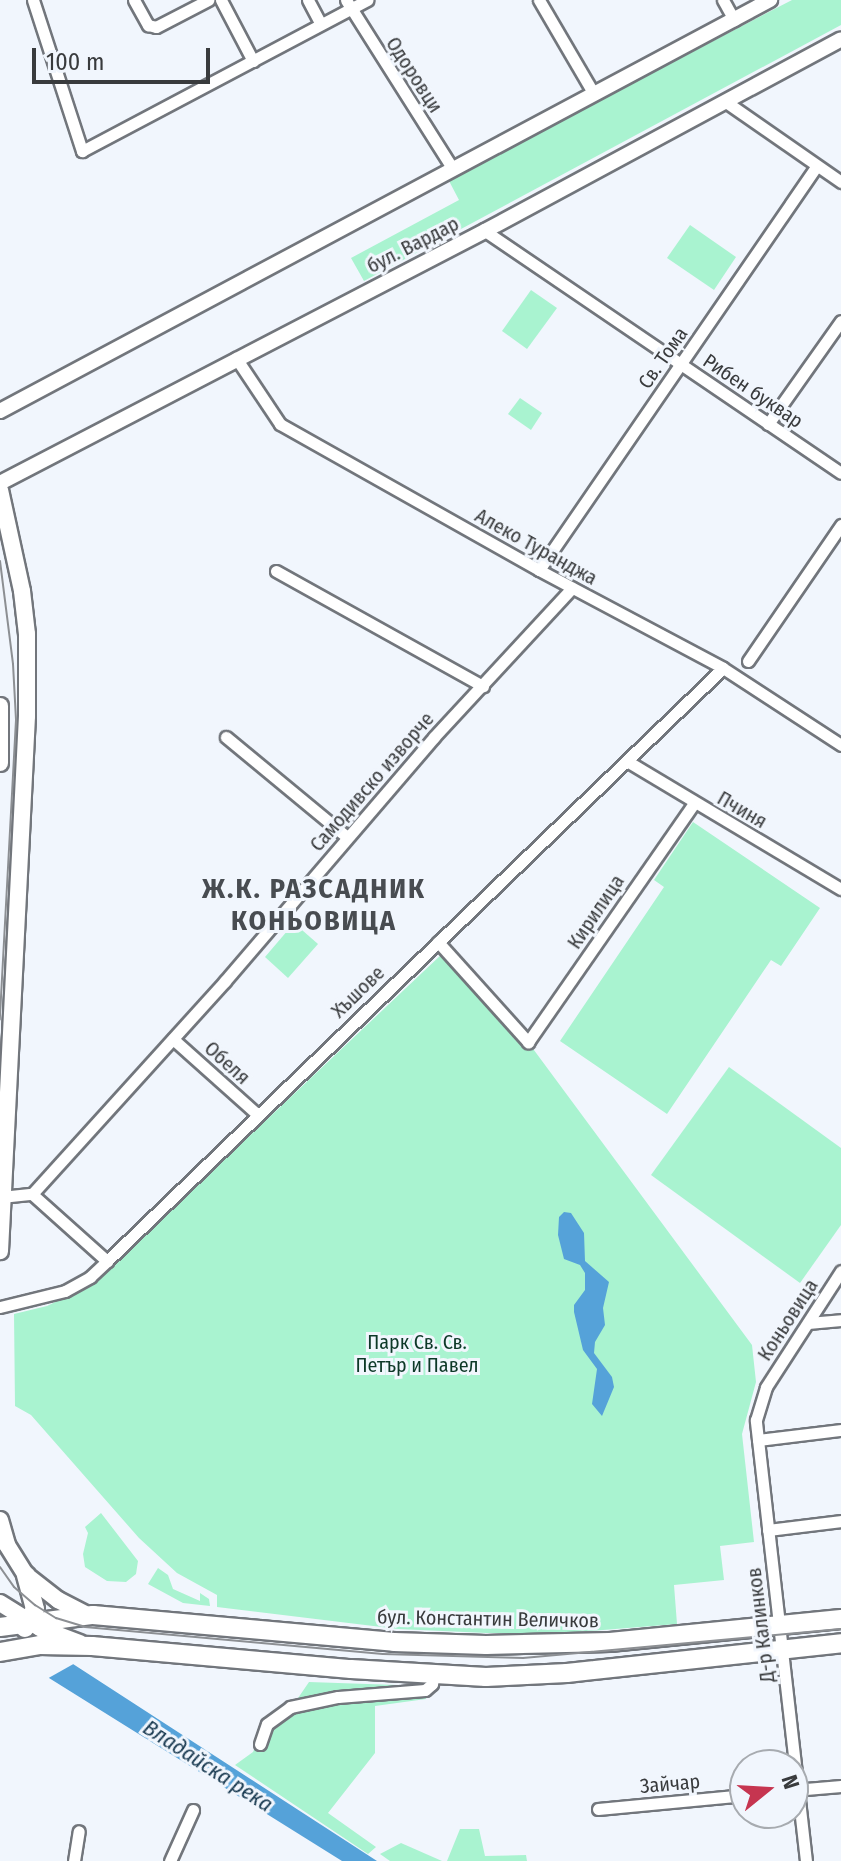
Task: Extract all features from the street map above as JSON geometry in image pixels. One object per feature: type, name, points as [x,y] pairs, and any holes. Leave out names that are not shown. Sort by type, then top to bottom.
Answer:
[{"type":"main road","points":[[0,490],[15,556],[27,634],[27,716],[0,1251]]},
{"type":"main road","points":[[0,706],[0,763]]},
{"type":"main road","points":[[0,1520],[7,1545],[26,1575],[35,1605],[28,1623],[0,1649]]},
{"type":"main road","points":[[26,1575],[58,1600],[86,1614]]},
{"type":"main road","points":[[0,1603],[28,1623],[92,1646]]},
{"type":"main road","name":"бул. Константин Величков","points":[[0,1627],[86,1614],[437,1645],[578,1644],[841,1619]]},
{"type":"main road","points":[[0,1649],[40,1645],[92,1646],[508,1682],[841,1643]]},
{"type":"street","points":[[33,0],[82,151],[321,24],[348,4],[367,0]]},
{"type":"street","points":[[134,0],[148,25],[156,27],[208,0]]},
{"type":"street","points":[[221,0],[253,61]]},
{"type":"street","points":[[308,0],[321,24]]},
{"type":"street","points":[[539,0],[594,94]]},
{"type":"street","points":[[723,0],[734,20]]},
{"type":"street","points":[[0,411],[770,0]]},
{"type":"street","name":"Одоровци","points":[[348,4],[453,169]]},
{"type":"street","name":"бул. Вардар","points":[[0,483],[485,231],[841,39]]},
{"type":"street","points":[[726,102],[841,182]]},
{"type":"street","name":"Св. Тома","points":[[539,570],[817,166]]},
{"type":"street","name":"Рибен буквар","points":[[485,231],[841,473]]},
{"type":"street","points":[[768,424],[841,321]]},
{"type":"street","name":"Алеко Туранджа","points":[[236,358],[280,424],[539,570],[723,668],[841,745]]},
{"type":"street","points":[[748,661],[841,525]]},
{"type":"street","points":[[276,571],[483,686]]},
{"type":"street","name":"Самодивско изворче","points":[[32,1194],[572,588]]},
{"type":"street","name":"Хъшове","points":[[0,1307],[65,1291],[90,1277],[723,668]]},
{"type":"street","points":[[226,737],[347,837]]},
{"type":"street","name":"Пчиня","points":[[627,761],[841,889]]},
{"type":"street","name":"Кирилица","points":[[438,942],[528,1042],[694,803]]},
{"type":"street","name":"Обеля","points":[[173,1039],[257,1114]]},
{"type":"street","points":[[1,1197],[32,1194],[107,1261]]},
{"type":"street","name":"Коньовица","points":[[766,1387],[841,1271]]},
{"type":"street","points":[[808,1323],[841,1320]]},
{"type":"street","name":"Д-р Калинков","points":[[766,1387],[756,1420],[791,1749]]},
{"type":"street","points":[[758,1440],[841,1430]]},
{"type":"street","points":[[768,1530],[841,1521]]},
{"type":"street","points":[[260,1744],[272,1718],[290,1707],[313,1700],[425,1690],[432,1684],[434,1674]]},
{"type":"street","points":[[809,1789],[841,1786]]},
{"type":"street","name":"Зайчар","points":[[598,1809],[729,1797]]},
{"type":"street","points":[[170,1861],[193,1810]]},
{"type":"street","name":"Д-р Калинков","points":[[801,1829],[806,1861]]},
{"type":"street","points":[[74,1861],[79,1831]]},
{"type":"green space","points":[[792,0],[841,0],[841,25],[364,281],[351,258],[459,200],[448,179]]},
{"type":"green space","points":[[690,225],[736,257],[714,290],[667,258]]},
{"type":"green space","points":[[531,290],[557,308],[527,349],[502,331]]},
{"type":"green space","points":[[520,398],[542,413],[531,430],[508,414]]},
{"type":"green space","points":[[693,822],[820,908],[781,966],[771,960],[667,1114],[560,1041],[664,887],[654,880]]},
{"type":"green space","points":[[294,923],[318,944],[288,978],[265,957]]},
{"type":"green space","name":"Парк Св. Св. Петър и Павел","points":[[442,954],[526,1048],[528,1042],[752,1345],[756,1382],[742,1434],[754,1542],[720,1546],[724,1580],[674,1585],[677,1624],[566,1633],[487,1633],[398,1629],[217,1607],[217,1595],[177,1573],[139,1538],[31,1415],[15,1406],[14,1314],[47,1306],[94,1283]]},
{"type":"green space","points":[[729,1067],[841,1148],[841,1225],[800,1283],[651,1175]]},
{"type":"green space","points":[[101,1513],[138,1561],[136,1574],[126,1582],[107,1581],[85,1567],[83,1554],[88,1533],[85,1527]]},
{"type":"green space","points":[[158,1568],[168,1575],[173,1589],[200,1601],[200,1593],[209,1599],[210,1606],[183,1603],[148,1584]]},
{"type":"green space","points":[[309,1682],[426,1686],[426,1699],[375,1706],[375,1753],[328,1813],[376,1847],[368,1854],[235,1765],[253,1752],[269,1714],[281,1705],[296,1701]]},
{"type":"green space","points":[[460,1829],[479,1829],[485,1856],[526,1855],[527,1861],[447,1861]]},
{"type":"green space","points":[[401,1843],[442,1861],[390,1861],[380,1854]]},
{"type":"water","points":[[564,1212],[571,1213],[584,1233],[585,1261],[609,1282],[603,1308],[605,1325],[595,1342],[594,1353],[612,1377],[614,1387],[602,1416],[592,1404],[597,1369],[583,1350],[574,1312],[574,1305],[585,1290],[585,1273],[580,1265],[564,1259],[558,1235],[559,1217]]},
{"type":"water","name":"Владайска река","points":[[0,1614],[377,1861],[342,1861],[49,1678]]},
{"type":"pier","points":[[0,1610],[77,1662],[45,1680],[0,1650]]},
{"type":"tram line","points":[[0,561],[13,664],[16,720],[0,1020]]},
{"type":"tram line","points":[[0,1567],[14,1587],[35,1605],[56,1618],[85,1627],[383,1654],[523,1658],[841,1629]]},
{"type":"district","name":"Ж.К. РАЗСАДНИК КОНЬОВИЦА","points":[[314,905]]}]
